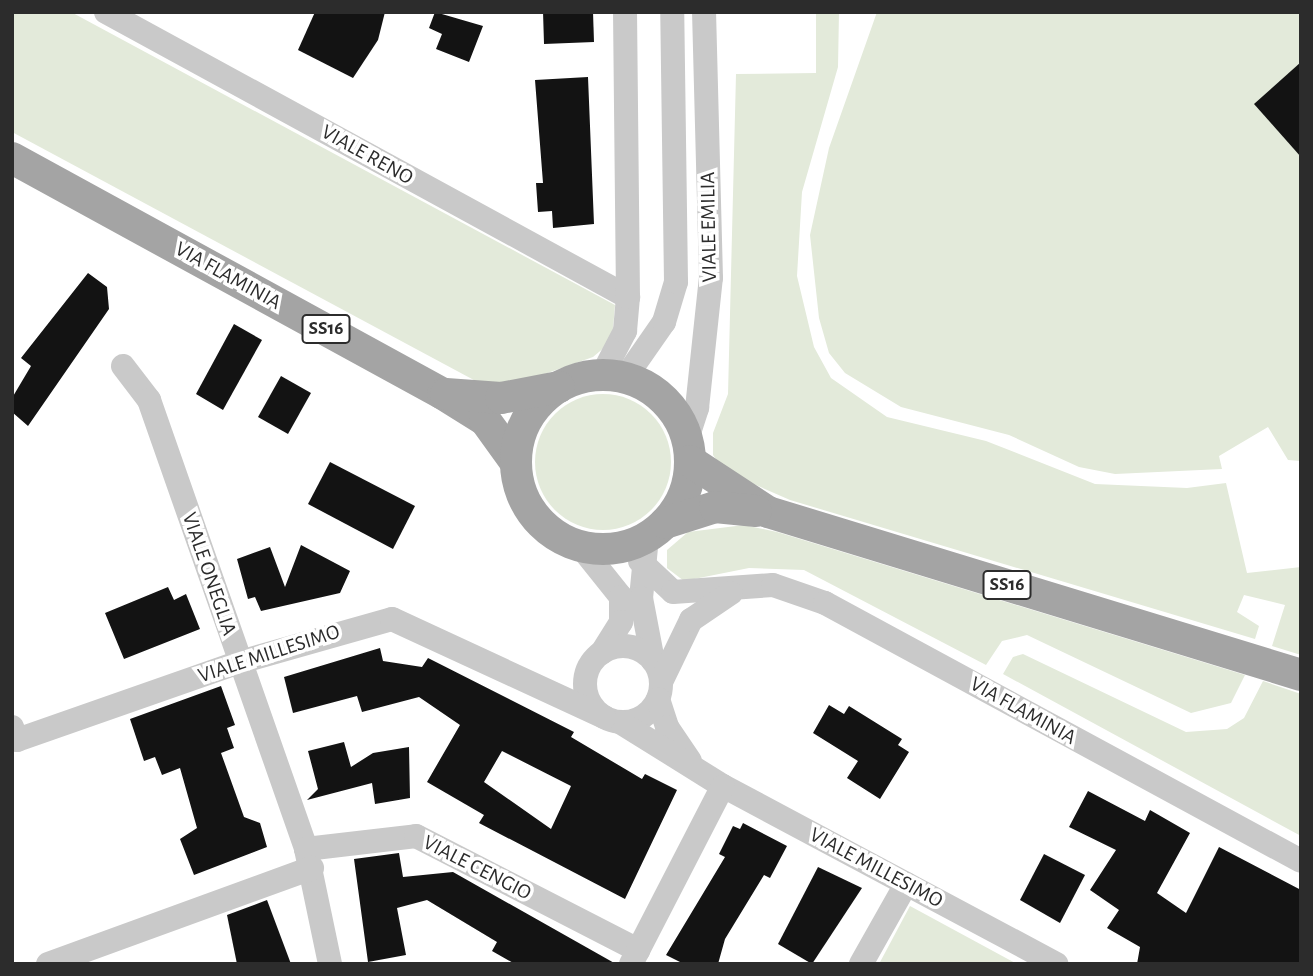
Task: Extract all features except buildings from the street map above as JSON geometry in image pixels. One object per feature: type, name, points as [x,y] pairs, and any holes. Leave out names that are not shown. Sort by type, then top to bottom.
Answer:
[{"type":"main road","name":"VIA FLAMINIA","points":[[12,158],[443,394],[485,420],[516,463]]},
{"type":"main road","name":"SS16","points":[[768,512],[688,450],[664,400],[613,377],[559,387],[527,420],[516,463],[528,507],[560,538],[581,547],[604,549],[651,540],[715,507],[768,512],[1273,666]]},
{"type":"main road","name":"VIA FLAMINIA","points":[[443,394],[501,398],[559,387]]},
{"type":"main road","points":[[651,540],[687,484],[688,450]]},
{"type":"street","name":"VIALE RENO","points":[[106,12],[628,297]]},
{"type":"street","points":[[613,377],[625,331],[628,297],[625,12]]},
{"type":"street","name":"VIALE EMILIA","points":[[613,377],[664,322],[676,282],[672,12]]},
{"type":"street","name":"VIALE EMILIA","points":[[688,450],[697,408],[710,291],[704,12]]},
{"type":"street","name":"VIALE ONEGLIA","points":[[123,366],[149,400],[309,859],[330,964]]},
{"type":"street","name":"VIALE MILLESIMO","points":[[651,540],[657,681],[667,727],[696,770]]},
{"type":"street","name":"VIA FLAMINIA","points":[[651,540],[673,592],[773,585],[825,603],[1301,861]]},
{"type":"street","points":[[581,547],[621,597],[621,622],[586,674],[588,698],[612,719],[642,717],[657,681],[635,648],[602,652]]},
{"type":"street","name":"VIA FLAMINIA","points":[[657,681],[691,620],[739,588]]},
{"type":"street","name":"VIALE MILLESIMO","points":[[12,727],[16,740],[240,662],[392,619],[528,685],[612,719],[723,786],[1056,964]]},
{"type":"street","name":"VIALE MILLESIMO","points":[[528,685],[565,687],[586,674]]},
{"type":"street","points":[[634,957],[723,786]]},
{"type":"street","name":"VIALE CENGIO","points":[[309,859],[416,836],[634,957]]},
{"type":"street","points":[[48,964],[309,859]]},
{"type":"street","points":[[861,964],[906,884]]},
{"type":"green space","points":[[12,12],[71,12],[615,305],[612,341],[593,357],[516,384],[485,386],[12,132]]},
{"type":"green space","points":[[816,12],[839,12],[838,67],[802,192],[797,276],[814,347],[831,378],[887,417],[986,441],[1095,484],[1187,488],[1226,483],[1247,573],[1301,567],[1301,655],[1272,646],[1285,605],[1244,595],[1237,612],[1259,626],[1255,639],[790,500],[724,471],[713,455],[713,433],[728,394],[736,74],[816,73]]},
{"type":"green space","points":[[877,12],[1301,12],[1301,461],[1288,460],[1268,427],[1219,456],[1222,469],[1115,474],[1079,467],[1009,435],[901,407],[845,373],[829,353],[819,318],[810,235],[829,148]]},
{"type":"green space","points":[[603,394],[629,400],[651,414],[665,436],[671,462],[665,488],[651,510],[629,524],[603,530],[577,524],[555,510],[541,488],[535,462],[541,436],[555,414],[577,400]]},
{"type":"green space","points":[[744,525],[777,532],[1245,675],[1231,703],[1191,713],[1027,635],[1002,641],[986,665],[804,570],[749,568],[684,581],[667,568],[667,550],[688,532]]},
{"type":"green space","points":[[1023,654],[1186,732],[1227,729],[1244,718],[1263,681],[1301,694],[1301,836],[1003,674],[1013,657]]},
{"type":"green space","points":[[910,906],[1017,964],[879,964]]}]
